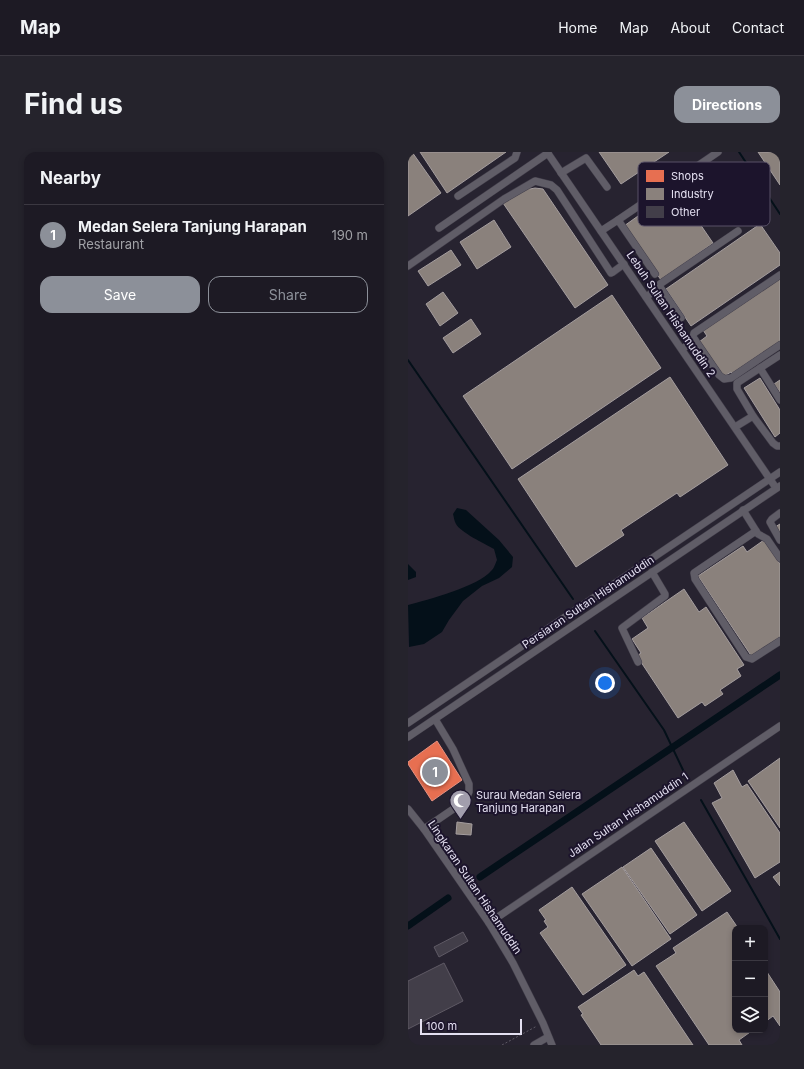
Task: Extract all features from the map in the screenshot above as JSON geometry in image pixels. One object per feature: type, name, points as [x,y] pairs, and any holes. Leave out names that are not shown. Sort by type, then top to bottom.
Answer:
[{"type":"street","points":[[458,196],[515,158],[517,152]]},
{"type":"street","points":[[439,228],[547,152]]},
{"type":"street","name":"Lebuh Sultan Hishamuddin 2","points":[[547,152],[770,478],[778,487]]},
{"type":"street","points":[[703,162],[718,152]]},
{"type":"street","points":[[561,173],[586,155],[607,187]]},
{"type":"street","points":[[408,266],[504,199],[535,181],[551,185],[557,190],[611,273],[624,264]]},
{"type":"street","points":[[601,231],[638,206]]},
{"type":"street","points":[[618,220],[655,274]]},
{"type":"street","points":[[646,297],[660,287],[660,284],[738,231]]},
{"type":"street","points":[[780,275],[694,334],[693,337],[724,379],[731,378],[780,345]]},
{"type":"street","points":[[660,287],[681,318]]},
{"type":"street","points":[[682,349],[695,340]]},
{"type":"street","points":[[780,355],[737,383],[736,386],[753,416],[773,443],[780,446]]},
{"type":"street","points":[[760,368],[780,400]]},
{"type":"street","points":[[735,427],[753,416]]},
{"type":"street","name":"Persiaran Sultan Hishamuddin","points":[[408,723],[780,472]]},
{"type":"street","name":"Persiaran Sultan Hishamuddin","points":[[408,737],[778,487]]},
{"type":"street","points":[[743,510],[758,534],[767,539],[780,558]]},
{"type":"street","points":[[780,513],[770,522],[780,540]]},
{"type":"street","points":[[756,531],[694,573],[695,580],[746,657],[752,659],[780,641]]},
{"type":"street","points":[[638,662],[622,628],[665,596],[652,572]]},
{"type":"street","points":[[482,673],[488,683]]},
{"type":"street","points":[[424,829],[465,801],[469,792],[469,784],[453,749],[435,719]]},
{"type":"street","name":"Jalan Sultan Hishamuddin 1","points":[[488,923],[780,726]]},
{"type":"street","name":"Lingkaran Sultan Hishamuddin","points":[[408,809],[424,829],[488,923],[513,963],[543,1023],[552,1045]]},
{"type":"street","points":[[534,1045],[548,1037]]},
{"type":"path","points":[[502,1045],[543,1023]]},
{"type":"shaded area","points":[[457,508],[466,510],[499,540],[513,557],[512,567],[499,578],[482,586],[463,601],[442,632],[424,644],[409,647],[408,605],[452,592],[476,582],[485,577],[494,568],[497,560],[494,549],[473,538],[458,527],[453,514]]},
{"type":"shaded area","points":[[408,564],[416,572],[416,577],[408,580]]},
{"type":"building: Shops","points":[[437,741],[462,780],[432,801],[408,762]]},
{"type":"building: Industry","points":[[408,152],[412,152],[441,193],[408,216]]},
{"type":"building: Industry","points":[[420,152],[506,152],[447,193]]},
{"type":"building: Industry","points":[[599,152],[669,152],[654,162],[638,162],[638,173],[621,184]]},
{"type":"building: Industry","points":[[758,152],[780,152],[780,185],[770,170],[770,162],[765,162]]},
{"type":"building: Industry","points":[[528,186],[530,189],[543,189],[608,285],[575,308],[503,203]]},
{"type":"building: Industry","points":[[638,216],[638,226],[701,226],[713,243],[661,280],[624,226]]},
{"type":"building: Industry","points":[[494,220],[511,247],[477,269],[460,242]]},
{"type":"building: Industry","points":[[757,226],[761,226],[780,253],[780,265],[691,326],[666,289]]},
{"type":"building: Industry","points":[[451,250],[461,265],[428,286],[418,271]]},
{"type":"building: Industry","points":[[780,277],[780,343],[734,375],[731,372],[723,377],[699,342],[707,336],[703,330]]},
{"type":"building: Industry","points":[[443,292],[458,313],[440,326],[426,304]]},
{"type":"building: Industry","points":[[612,295],[661,368],[512,469],[463,396]]},
{"type":"building: Industry","points":[[471,319],[481,334],[453,353],[443,338]]},
{"type":"building: Industry","points":[[670,377],[728,465],[680,497],[677,493],[621,530],[624,535],[576,567],[518,479]]},
{"type":"building: Industry","points":[[760,378],[780,410],[780,433],[775,437],[744,388]]},
{"type":"building: Industry","points":[[780,380],[780,392],[774,384]]},
{"type":"building: Industry","points":[[780,524],[780,534],[775,527]]},
{"type":"building: Industry","points":[[764,540],[780,564],[780,638],[752,657],[698,576],[743,546],[747,552]]},
{"type":"building: Industry","points":[[684,589],[699,612],[706,607],[744,665],[737,669],[741,676],[720,690],[723,694],[705,706],[702,702],[678,718],[637,656],[641,653],[632,639],[648,628],[642,618]]},
{"type":"building: Industry","points":[[780,758],[780,828],[748,781]]},
{"type":"building: Industry","points":[[733,770],[742,787],[747,784],[780,833],[780,862],[755,878],[712,803],[722,798],[714,783]]},
{"type":"building: Industry","points":[[457,822],[472,824],[471,835],[456,834]]},
{"type":"building: Industry","points":[[684,822],[731,891],[702,911],[655,841]]},
{"type":"building: Industry","points":[[651,848],[697,915],[670,934],[623,867]]},
{"type":"building: Industry","points":[[622,867],[671,939],[632,966],[582,894]]},
{"type":"building: Industry","points":[[780,872],[780,886],[773,877]]},
{"type":"building: Industry","points":[[572,887],[626,965],[583,995],[540,933],[548,927],[544,921],[546,920],[539,910]]},
{"type":"building: Industry","points":[[727,912],[736,925],[732,925],[732,1033],[749,1033],[739,1040],[742,1045],[709,1045],[656,966],[676,953],[673,948]]},
{"type":"building: Industry","points":[[634,970],[638,976],[644,972],[693,1045],[601,1045],[581,1015],[583,1014],[578,1007]]},
{"type":"building: Industry","points":[[768,974],[780,992],[780,1026],[773,1016],[768,1020]]},
{"type":"building: Other","points":[[463,932],[468,941],[439,957],[434,947]]},
{"type":"building: Other","points":[[444,963],[463,1001],[408,1029],[408,981]]},
{"type":"waterway","points":[[739,152],[746,162]]},
{"type":"waterway","points":[[770,199],[780,214]]},
{"type":"waterway","points":[[408,360],[573,599]]},
{"type":"waterway","points":[[595,631],[664,730],[683,770]]},
{"type":"waterway","points":[[480,877],[780,675]]},
{"type":"waterway","points":[[701,800],[780,939]]},
{"type":"waterway","points":[[408,926],[448,898]]},
{"type":"place","name":"Medan Selera Tanjung Harapan","points":[[435,772]]},
{"type":"place","name":"Surau Medan Selera Tanjung Harapan","points":[[460,820]]}]
